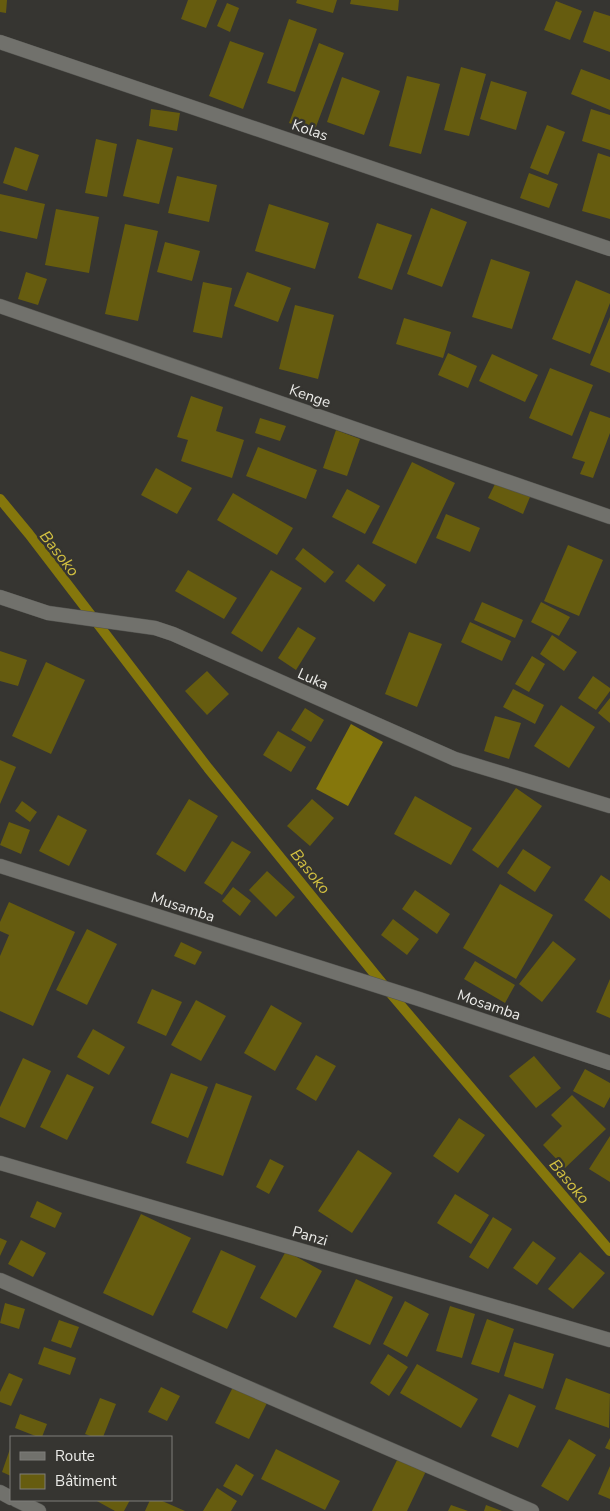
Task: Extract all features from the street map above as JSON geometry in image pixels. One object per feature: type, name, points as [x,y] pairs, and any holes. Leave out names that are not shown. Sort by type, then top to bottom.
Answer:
[{"type":"street","name":"Kolas","points":[[0,42],[610,249]]},
{"type":"street","name":"Kenge","points":[[0,306],[610,517]]},
{"type":"street","name":"Luka","points":[[0,597],[48,613],[155,628],[173,634],[455,759],[610,806]]},
{"type":"street","name":"Musamba","points":[[0,866],[357,979]]},
{"type":"street","name":"Mosamba","points":[[357,979],[610,1063]]},
{"type":"street","name":"Panzi","points":[[0,1163],[610,1340]]},
{"type":"street","points":[[0,1280],[532,1511]]},
{"type":"street","points":[[18,1501],[39,1511]]},
{"type":"shaded area","points":[[351,724],[383,742],[348,806],[316,789]]},
{"type":"building","points":[[0,0],[7,0],[6,13],[0,12]]},
{"type":"building","points":[[188,0],[217,0],[206,28],[181,19]]},
{"type":"building","points":[[297,0],[337,0],[333,13],[296,3]]},
{"type":"building","points":[[351,0],[399,0],[398,11],[350,4]]},
{"type":"building","points":[[556,1],[582,11],[570,40],[544,30]]},
{"type":"building","points":[[227,3],[239,8],[230,32],[217,26]]},
{"type":"building","points":[[594,11],[610,16],[610,52],[583,42]]},
{"type":"building","points":[[289,19],[317,29],[295,92],[267,83]]},
{"type":"building","points":[[230,41],[264,53],[243,109],[209,96]]},
{"type":"building","points":[[319,43],[344,53],[314,132],[289,123]]},
{"type":"building","points":[[461,67],[486,74],[469,136],[444,130]]},
{"type":"building","points":[[581,69],[610,80],[610,110],[571,94]]},
{"type":"building","points":[[407,76],[440,84],[421,154],[389,146]]},
{"type":"building","points":[[342,77],[380,91],[364,135],[327,122]]},
{"type":"building","points":[[491,81],[527,92],[516,130],[480,119]]},
{"type":"building","points":[[151,109],[180,113],[177,131],[149,126]]},
{"type":"building","points":[[591,109],[610,115],[610,150],[582,141]]},
{"type":"building","points":[[547,125],[565,132],[548,175],[530,168]]},
{"type":"building","points":[[96,139],[117,144],[107,197],[85,193]]},
{"type":"building","points":[[137,139],[173,148],[159,204],[123,196]]},
{"type":"building","points":[[15,147],[39,155],[27,191],[3,183]]},
{"type":"building","points":[[598,153],[610,157],[610,219],[582,211]]},
{"type":"building","points":[[529,173],[558,184],[549,208],[520,198]]},
{"type":"building","points":[[177,176],[217,185],[209,222],[168,213]]},
{"type":"building","points":[[0,194],[45,204],[37,239],[0,231]]},
{"type":"building","points":[[269,204],[329,223],[315,269],[255,251]]},
{"type":"building","points":[[431,208],[467,222],[442,287],[407,274]]},
{"type":"building","points":[[56,209],[99,217],[89,273],[45,265]]},
{"type":"building","points":[[377,223],[412,235],[392,290],[358,278]]},
{"type":"building","points":[[125,224],[158,231],[138,321],[105,314]]},
{"type":"building","points":[[165,242],[200,251],[192,281],[157,272]]},
{"type":"building","points":[[491,259],[530,272],[512,329],[472,317]]},
{"type":"building","points":[[26,272],[47,279],[38,305],[18,299]]},
{"type":"building","points":[[247,272],[291,288],[278,322],[234,306]]},
{"type":"building","points":[[576,280],[610,294],[610,303],[590,354],[552,339]]},
{"type":"building","points":[[203,282],[232,288],[222,338],[193,332]]},
{"type":"building","points":[[295,305],[334,315],[318,379],[279,369]]},
{"type":"building","points":[[610,317],[610,373],[590,365]]},
{"type":"building","points":[[404,318],[451,332],[443,358],[396,344]]},
{"type":"building","points":[[448,353],[477,366],[468,388],[438,375]]},
{"type":"building","points":[[492,354],[538,375],[525,402],[479,381]]},
{"type":"building","points":[[550,368],[593,385],[572,436],[529,418]]},
{"type":"building","points":[[191,396],[223,407],[216,431],[244,440],[232,478],[181,461],[188,440],[177,437]]},
{"type":"building","points":[[590,411],[610,418],[610,433],[593,478],[580,474],[585,462],[572,458]]},
{"type":"building","points":[[260,418],[286,426],[280,441],[255,433]]},
{"type":"building","points":[[336,430],[360,439],[347,476],[323,468]]},
{"type":"building","points":[[258,447],[317,470],[306,499],[246,476]]},
{"type":"building","points":[[412,462],[455,483],[416,564],[372,543]]},
{"type":"building","points":[[156,468],[192,488],[177,514],[141,495]]},
{"type":"building","points":[[496,482],[530,497],[523,514],[488,498]]},
{"type":"building","points":[[347,489],[380,506],[365,534],[332,517]]},
{"type":"building","points":[[233,493],[293,528],[277,555],[217,520]]},
{"type":"building","points":[[446,514],[480,528],[470,552],[436,538]]},
{"type":"building","points":[[568,545],[603,560],[579,616],[544,601]]},
{"type":"building","points":[[303,548],[334,572],[325,583],[295,559]]},
{"type":"building","points":[[358,564],[386,585],[374,602],[345,581]]},
{"type":"building","points":[[188,570],[237,598],[224,619],[175,591]]},
{"type":"building","points":[[271,570],[302,588],[262,652],[231,633]]},
{"type":"building","points":[[482,602],[523,620],[515,638],[474,620]]},
{"type":"building","points":[[541,602],[570,617],[559,636],[531,622]]},
{"type":"building","points":[[470,622],[511,641],[502,661],[461,642]]},
{"type":"building","points":[[298,627],[316,638],[296,670],[278,658]]},
{"type":"building","points":[[409,632],[442,644],[417,707],[385,694]]},
{"type":"building","points":[[552,635],[577,652],[564,671],[540,654]]},
{"type":"building","points":[[0,651],[27,660],[18,686],[0,681]]},
{"type":"building","points":[[532,656],[545,664],[529,692],[515,684]]},
{"type":"building","points":[[46,662],[85,680],[51,754],[12,736]]},
{"type":"building","points":[[207,671],[229,694],[207,715],[185,691]]},
{"type":"building","points":[[593,676],[610,688],[610,691],[596,710],[578,698]]},
{"type":"building","points":[[513,689],[544,705],[535,724],[503,707]]},
{"type":"building","points":[[610,698],[610,723],[598,713]]},
{"type":"building","points":[[561,705],[595,727],[569,768],[534,746]]},
{"type":"building","points":[[305,708],[324,720],[311,742],[291,730]]},
{"type":"building","points":[[495,716],[521,723],[509,759],[484,751]]},
{"type":"building","points":[[278,731],[306,747],[291,772],[263,755]]},
{"type":"building","points":[[0,760],[16,767],[0,804]]},
{"type":"building","points":[[516,788],[542,806],[498,868],[472,850]]},
{"type":"building","points":[[415,796],[472,828],[451,865],[394,834]]},
{"type":"building","points":[[189,799],[218,816],[185,872],[156,854]]},
{"type":"building","points":[[312,799],[334,818],[310,846],[287,826]]},
{"type":"building","points":[[22,801],[37,812],[30,822],[15,811]]},
{"type":"building","points":[[58,815],[87,830],[69,866],[39,851]]},
{"type":"building","points":[[9,822],[30,830],[21,854],[0,845]]},
{"type":"building","points":[[232,841],[251,852],[222,895],[204,883]]},
{"type":"building","points":[[523,849],[551,867],[535,892],[507,873]]},
{"type":"building","points":[[267,871],[295,897],[276,917],[249,890]]},
{"type":"building","points":[[601,875],[610,881],[610,919],[584,900]]},
{"type":"building","points":[[500,884],[553,915],[516,979],[463,948]]},
{"type":"building","points":[[233,887],[251,901],[240,916],[222,901]]},
{"type":"building","points":[[415,890],[450,914],[437,934],[402,909]]},
{"type":"building","points":[[9,902],[75,932],[33,1026],[0,1011],[0,956],[9,935],[0,931],[0,922]]},
{"type":"building","points":[[393,919],[419,939],[407,955],[381,935]]},
{"type":"building","points":[[87,929],[117,944],[87,1005],[56,990]]},
{"type":"building","points":[[553,941],[576,959],[542,1002],[519,984]]},
{"type":"building","points":[[181,942],[202,952],[195,965],[174,956]]},
{"type":"building","points":[[475,961],[515,985],[505,1003],[464,979]]},
{"type":"building","points":[[610,979],[610,1018],[596,1012]]},
{"type":"building","points":[[152,989],[182,1002],[166,1036],[137,1023]]},
{"type":"building","points":[[196,1000],[226,1016],[201,1061],[171,1045]]},
{"type":"building","points":[[271,1005],[302,1023],[275,1071],[244,1053]]},
{"type":"building","points":[[93,1029],[125,1047],[109,1075],[77,1057]]},
{"type":"building","points":[[316,1055],[336,1066],[316,1101],[296,1089]]},
{"type":"building","points":[[534,1056],[561,1088],[536,1108],[509,1076]]},
{"type":"building","points":[[23,1058],[51,1071],[25,1128],[0,1117],[0,1107]]},
{"type":"building","points":[[585,1069],[610,1083],[610,1097],[604,1108],[573,1091]]},
{"type":"building","points":[[171,1073],[208,1087],[188,1138],[151,1123]]},
{"type":"building","points":[[67,1074],[94,1087],[67,1140],[40,1127]]},
{"type":"building","points":[[216,1083],[252,1096],[223,1176],[186,1163]]},
{"type":"building","points":[[572,1095],[606,1129],[565,1168],[543,1145],[562,1126],[551,1115]]},
{"type":"building","points":[[459,1118],[485,1135],[458,1173],[433,1156]]},
{"type":"building","points":[[610,1136],[610,1182],[589,1169]]},
{"type":"building","points":[[358,1150],[392,1173],[352,1233],[318,1211]]},
{"type":"building","points":[[270,1159],[284,1166],[269,1194],[256,1187]]},
{"type":"building","points":[[455,1194],[489,1215],[471,1244],[437,1223]]},
{"type":"building","points":[[37,1201],[62,1213],[55,1228],[30,1217]]},
{"type":"building","points":[[141,1214],[191,1238],[153,1316],[103,1293]]},
{"type":"building","points":[[493,1217],[512,1229],[488,1269],[469,1257]]},
{"type":"building","points":[[0,1238],[7,1241],[0,1256]]},
{"type":"building","points":[[21,1240],[46,1253],[33,1277],[8,1264]]},
{"type":"building","points":[[533,1241],[556,1258],[537,1285],[513,1268]]},
{"type":"building","points":[[221,1250],[256,1266],[227,1329],[192,1312]]},
{"type":"building","points":[[286,1251],[322,1271],[296,1318],[260,1298]]},
{"type":"building","points":[[580,1252],[605,1273],[573,1309],[548,1289]]},
{"type":"building","points":[[356,1279],[393,1297],[370,1345],[333,1327]]},
{"type":"building","points":[[405,1301],[429,1314],[407,1357],[383,1344]]},
{"type":"building","points":[[5,1303],[25,1309],[19,1329],[0,1323]]},
{"type":"building","points":[[450,1306],[475,1314],[462,1358],[436,1351]]},
{"type":"building","points":[[487,1319],[514,1329],[499,1373],[471,1364]]},
{"type":"building","points":[[59,1320],[79,1327],[71,1348],[51,1341]]},
{"type":"building","points":[[514,1342],[554,1354],[543,1389],[504,1376]]},
{"type":"building","points":[[44,1347],[76,1358],[70,1375],[38,1364]]},
{"type":"building","points":[[388,1354],[408,1367],[389,1396],[370,1383]]},
{"type":"building","points":[[417,1364],[478,1399],[461,1428],[400,1393]]},
{"type":"building","points":[[9,1373],[23,1379],[11,1406],[0,1402],[0,1392]]},
{"type":"building","points":[[566,1378],[610,1394],[609,1428],[555,1409]]},
{"type":"building","points":[[235,1383],[269,1399],[249,1439],[215,1423]]},
{"type":"building","points":[[161,1387],[180,1396],[167,1421],[148,1412]]},
{"type":"building","points":[[509,1394],[536,1406],[518,1448],[491,1436]]},
{"type":"building","points":[[100,1398],[116,1404],[103,1436],[85,1434]]},
{"type":"building","points":[[20,1414],[47,1424],[42,1436],[35,1436],[15,1428]]},
{"type":"building","points":[[610,1438],[610,1450],[605,1448]]},
{"type":"building","points":[[569,1439],[596,1455],[568,1501],[541,1486]]},
{"type":"building","points":[[10,1449],[10,1476],[2,1472]]},
{"type":"building","points":[[276,1449],[340,1481],[325,1510],[261,1479]]},
{"type":"building","points":[[399,1456],[427,1469],[407,1511],[372,1511]]},
{"type":"building","points":[[236,1464],[254,1475],[242,1496],[223,1486]]},
{"type":"building","points":[[610,1466],[610,1499],[598,1494]]},
{"type":"building","points":[[217,1488],[237,1501],[231,1511],[203,1511]]},
{"type":"building","points":[[97,1501],[129,1501],[124,1511],[115,1511]]},
{"type":"building","points":[[150,1501],[162,1501],[185,1511],[145,1511]]},
{"type":"building","points":[[451,1505],[468,1511],[448,1511]]},
{"type":"building","points":[[486,1505],[502,1511],[484,1511]]},
{"type":"waterway","name":"Basoko","points":[[0,499],[29,534],[208,768],[386,988],[610,1251]]}]
